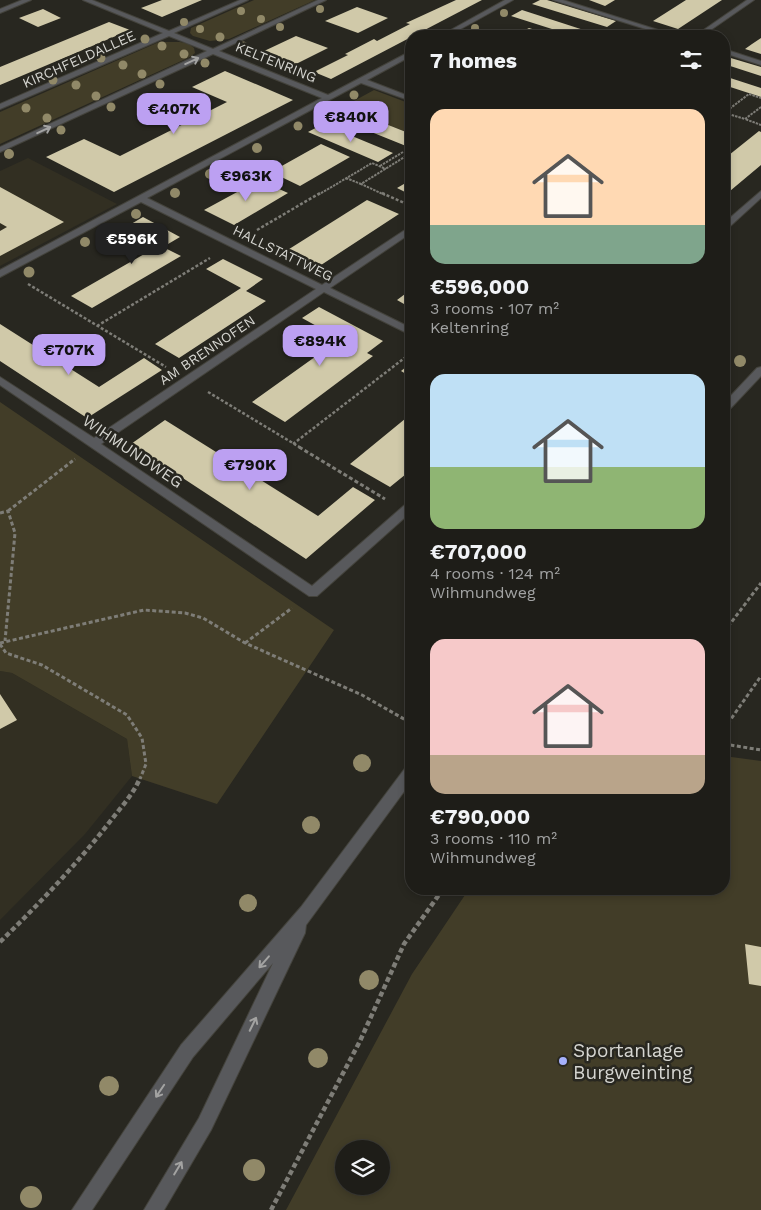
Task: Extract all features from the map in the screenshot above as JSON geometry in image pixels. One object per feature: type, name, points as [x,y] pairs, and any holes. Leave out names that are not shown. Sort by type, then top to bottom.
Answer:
[{"type":"street","points":[[0,11],[28,0]]},
{"type":"street","points":[[86,0],[214,51]]},
{"type":"street","name":"KIRCHFELDALLEE","points":[[0,107],[245,0]]},
{"type":"street","points":[[0,150],[323,0]]},
{"type":"street","points":[[454,30],[510,0]]},
{"type":"street","points":[[556,0],[654,30]]},
{"type":"street","points":[[707,30],[751,0]]},
{"type":"street","name":"KELTENRING","points":[[214,51],[329,98]]},
{"type":"street","points":[[730,54],[761,63]]},
{"type":"street","name":"KELTENRING","points":[[0,274],[405,56]]},
{"type":"street","points":[[361,80],[405,97]]},
{"type":"street","points":[[730,222],[761,194]]},
{"type":"street","name":"HALLSTATTWEG","points":[[142,199],[405,329]]},
{"type":"street","name":"AM BRENNOFEN","points":[[93,444],[405,233]]},
{"type":"street","points":[[730,403],[761,370]]},
{"type":"street","name":"WIHMUNDWEG","points":[[0,380],[313,593]]},
{"type":"street","points":[[313,593],[405,511]]},
{"type":"street","points":[[80,1210],[187,1051],[307,912],[405,779]]},
{"type":"street","points":[[154,1210],[205,1124],[307,912]]},
{"type":"path","points":[[730,108],[749,94],[761,98]]},
{"type":"path","points":[[745,119],[761,107]]},
{"type":"path","points":[[730,115],[761,125]]},
{"type":"path","points":[[380,166],[403,152]]},
{"type":"path","points":[[361,184],[405,157]]},
{"type":"path","points":[[346,178],[405,203]]},
{"type":"path","points":[[293,444],[405,358]]},
{"type":"path","points":[[0,512],[8,511],[93,444]]},
{"type":"path","points":[[6,641],[15,533],[8,511]]},
{"type":"path","points":[[730,624],[761,583]]},
{"type":"path","points":[[245,643],[313,593]]},
{"type":"path","points":[[0,942],[52,891],[103,831],[136,788],[146,764],[142,738],[127,716],[42,665],[6,653],[0,643],[144,610],[185,613],[203,618],[245,643],[362,695],[405,720]]},
{"type":"path","points":[[730,720],[761,676]]},
{"type":"path","points":[[730,745],[761,750]]},
{"type":"path","points":[[271,1210],[360,1041],[404,944],[439,895]]},
{"type":"shaded area","points":[[254,0],[315,0],[229,39],[210,41],[193,36],[190,33],[191,28]]},
{"type":"shaded area","points":[[159,42],[189,44],[194,48],[195,53],[190,57],[0,144],[0,112]]},
{"type":"shaded area","points":[[374,90],[405,102],[405,132],[343,107]]},
{"type":"shaded area","points":[[28,158],[117,204],[0,266],[0,171]]},
{"type":"shaded area","points":[[0,402],[334,630],[217,804],[132,776],[127,739],[12,673],[0,671]]},
{"type":"shaded area","points":[[0,671],[12,673],[127,739],[132,776],[85,834],[0,920]]},
{"type":"shaded area","name":"Sportanlage Burgweinting","points":[[730,757],[761,761],[761,1210],[286,1210],[412,974],[465,895],[730,895]]},
{"type":"building","points":[[162,0],[202,0],[162,17],[141,8]]},
{"type":"building","points":[[456,0],[482,0],[425,30],[405,30],[405,40],[331,79],[314,72],[374,39],[377,41],[410,24],[406,23]]},
{"type":"building","points":[[540,0],[547,0],[616,21],[607,27],[532,4]]},
{"type":"building","points":[[589,0],[615,0],[605,6]]},
{"type":"building","points":[[686,0],[722,0],[678,29],[653,21]]},
{"type":"building","points":[[357,7],[388,18],[358,33],[325,21]]},
{"type":"building","points":[[43,9],[61,18],[38,27],[19,18]]},
{"type":"building","points":[[522,10],[584,30],[555,30],[511,16]]},
{"type":"building","points":[[109,22],[130,30],[0,85],[0,67]]},
{"type":"building","points":[[296,36],[328,48],[294,65],[262,52]]},
{"type":"building","points":[[761,38],[761,54],[745,49],[752,44]]},
{"type":"building","points":[[730,58],[761,67],[761,76],[730,66]]},
{"type":"building","points":[[225,71],[293,100],[114,192],[46,157],[84,139],[120,156],[227,102],[192,87]]},
{"type":"building","points":[[730,78],[761,88],[761,97],[730,87]]},
{"type":"building","points":[[348,109],[405,132],[405,146],[334,117]]},
{"type":"building","points":[[323,124],[393,153],[378,162],[308,132]]},
{"type":"building","points":[[759,131],[761,132],[761,165],[730,191],[730,154]]},
{"type":"building","points":[[321,144],[350,157],[300,186],[271,172]]},
{"type":"building","points":[[259,180],[288,193],[234,225],[204,210]]},
{"type":"building","points":[[405,183],[405,192],[397,188]]},
{"type":"building","points":[[0,187],[64,222],[0,256],[0,231],[7,227],[0,223]]},
{"type":"building","points":[[367,200],[399,214],[318,267],[286,251]]},
{"type":"building","points":[[143,217],[180,237],[163,247],[181,256],[92,308],[71,296],[160,245],[126,227]]},
{"type":"building","points":[[223,259],[263,279],[246,291],[266,301],[179,358],[155,344],[241,288],[206,269]]},
{"type":"building","points":[[405,294],[405,305],[397,300]]},
{"type":"building","points":[[319,307],[383,341],[367,353],[373,356],[285,422],[252,402],[340,339],[302,318]]},
{"type":"building","points":[[0,324],[99,387],[144,358],[162,370],[87,418],[0,361]]},
{"type":"building","points":[[405,419],[405,475],[390,487],[350,464]]},
{"type":"building","points":[[165,420],[318,516],[353,487],[375,500],[306,559],[131,444]]},
{"type":"building","points":[[0,694],[17,720],[0,729]]},
{"type":"building","points":[[745,944],[761,947],[761,986],[749,984]]},
{"type":"place","name":"Sportanlage Burgweinting","points":[[563,1061]]}]
